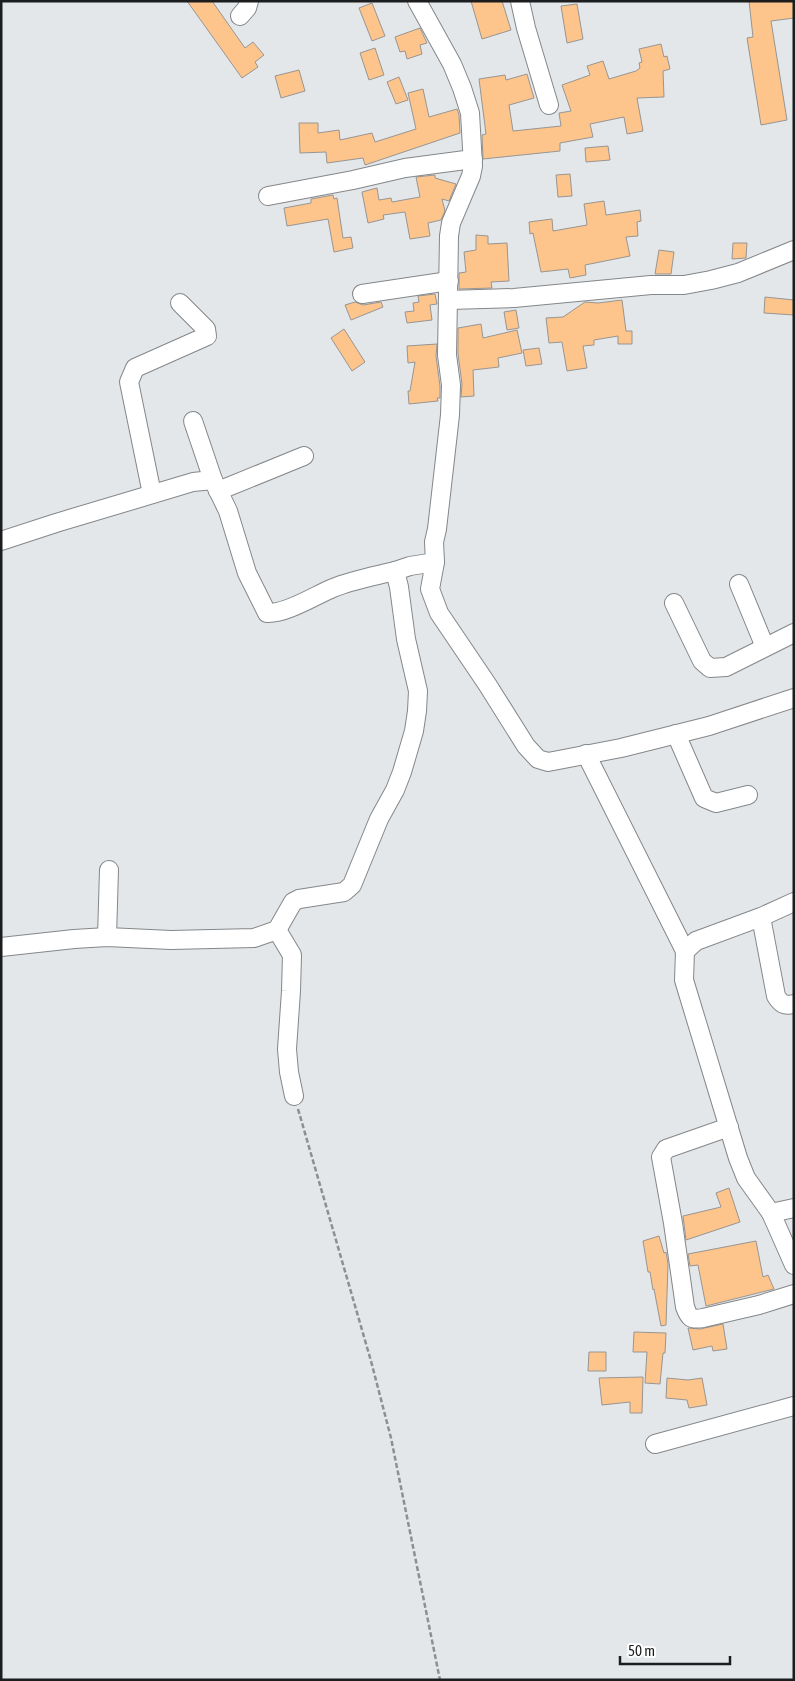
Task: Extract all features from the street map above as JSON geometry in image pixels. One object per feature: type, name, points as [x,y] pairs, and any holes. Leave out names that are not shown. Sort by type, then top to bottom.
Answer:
[{"type":"street","points":[[417,1],[452,64],[462,88],[470,113],[473,159],[471,176],[451,223],[449,236],[447,355],[450,415],[430,589],[439,614],[482,676],[526,746],[534,756],[542,761],[548,762],[621,748],[709,726],[794,698]]},
{"type":"street","points":[[520,1],[549,105]]},
{"type":"street","points":[[268,196],[405,168],[473,159]]},
{"type":"street","points":[[449,300],[484,300],[684,285],[738,273],[794,250]]},
{"type":"street","points":[[362,294],[449,281]]},
{"type":"street","points":[[152,494],[129,382],[135,368],[207,336],[206,329],[180,303]]},
{"type":"street","points":[[193,421],[215,485],[228,512],[247,573],[267,613],[300,604],[335,587],[402,568],[432,562]]},
{"type":"street","points":[[1,540],[193,482],[215,485],[304,456]]},
{"type":"street","points":[[1,947],[107,937],[171,940],[247,938],[265,935],[277,930],[293,902],[344,892],[349,889],[357,874],[378,819],[395,790],[414,731],[418,691],[406,639],[399,587],[402,568]]},
{"type":"street","points":[[739,584],[766,647]]},
{"type":"street","points":[[674,604],[702,661],[710,668],[726,667],[794,633]]},
{"type":"street","points":[[676,734],[704,798],[716,803],[748,795]]},
{"type":"street","points":[[586,754],[684,951],[684,980],[746,1178],[771,1213],[794,1265]]},
{"type":"street","points":[[107,937],[108,870]]},
{"type":"street","points":[[684,951],[696,942],[794,902]]},
{"type":"street","points":[[761,917],[776,996],[780,1003],[784,1005],[794,1004]]},
{"type":"street","points":[[277,930],[292,955],[287,1049],[294,1096]]},
{"type":"street","points":[[729,1127],[666,1149],[661,1157],[688,1316],[694,1319],[703,1318],[759,1305],[794,1294]]},
{"type":"street","points":[[771,1213],[794,1208]]},
{"type":"street","points":[[655,1444],[794,1406]]},
{"type":"path","points":[[294,1096],[371,1361],[391,1438],[440,1680]]},
{"type":"building","points":[[187,1],[212,1],[245,48],[253,42],[264,55],[255,62],[258,67],[242,78]]},
{"type":"building","points":[[471,1],[502,1],[511,30],[482,39]]},
{"type":"building","points":[[749,1],[794,1],[794,18],[771,21],[787,120],[761,125],[747,38],[753,37]]},
{"type":"building","points":[[372,3],[385,36],[372,41],[359,8]]},
{"type":"building","points":[[577,4],[583,39],[567,43],[561,6]]},
{"type":"building","points":[[420,28],[427,43],[420,45],[422,54],[407,59],[405,51],[400,52],[395,37]]},
{"type":"building","points":[[661,44],[664,57],[667,56],[670,69],[663,71],[664,97],[637,98],[643,131],[627,134],[624,117],[590,124],[593,137],[560,143],[560,151],[483,159],[482,135],[486,134],[479,79],[505,75],[506,80],[527,74],[534,98],[509,105],[513,131],[561,126],[559,113],[571,111],[562,85],[590,75],[587,66],[603,61],[609,79],[636,71],[640,68],[639,63],[642,62],[639,49]]},
{"type":"building","points":[[375,48],[384,75],[369,80],[360,53]]},
{"type":"building","points":[[299,70],[305,91],[281,98],[275,76]]},
{"type":"building","points":[[399,77],[408,100],[396,104],[387,82]]},
{"type":"building","points":[[423,89],[429,117],[457,109],[460,133],[365,165],[363,158],[327,163],[326,152],[300,153],[299,123],[318,123],[318,133],[339,130],[340,140],[372,133],[375,142],[416,129],[408,93]]},
{"type":"building","points":[[608,146],[610,160],[586,162],[585,148]]},
{"type":"building","points":[[570,174],[572,196],[558,197],[556,175]]},
{"type":"building","points":[[435,175],[435,178],[456,184],[449,201],[442,199],[445,211],[441,220],[428,223],[430,236],[410,239],[405,212],[383,215],[384,219],[368,223],[362,192],[377,188],[379,200],[391,198],[392,202],[420,197],[416,177]]},
{"type":"building","points":[[333,195],[334,199],[337,198],[343,238],[351,237],[353,248],[334,252],[328,219],[287,226],[284,208],[311,203],[311,199]]},
{"type":"building","points":[[604,201],[606,215],[640,210],[641,221],[637,222],[638,236],[626,237],[630,256],[585,265],[586,275],[570,278],[568,269],[541,272],[533,233],[530,234],[529,222],[552,219],[553,231],[587,225],[584,204]]},
{"type":"building","points":[[476,235],[488,236],[488,244],[507,243],[509,281],[491,282],[492,288],[459,289],[459,273],[466,272],[464,252],[476,250]]},
{"type":"building","points":[[733,243],[747,243],[746,258],[732,259]]},
{"type":"building","points":[[659,250],[674,252],[671,274],[655,274]]},
{"type":"building","points":[[435,294],[437,304],[430,305],[432,320],[407,323],[405,312],[414,311],[413,303],[419,302],[418,296]]},
{"type":"building","points":[[765,297],[794,300],[794,315],[764,313]]},
{"type":"building","points":[[622,300],[626,331],[632,331],[632,344],[618,344],[618,336],[594,340],[594,345],[583,346],[587,368],[567,371],[562,342],[549,343],[546,318],[563,317],[585,302],[598,303]]},
{"type":"building","points":[[355,302],[363,305],[381,302],[383,307],[351,320],[345,305]]},
{"type":"building","points":[[516,310],[519,328],[507,330],[504,312]]},
{"type":"building","points":[[481,324],[483,338],[517,330],[522,353],[498,358],[499,367],[473,370],[474,396],[461,397],[462,384],[458,354],[458,328]]},
{"type":"building","points":[[344,329],[365,362],[352,371],[331,338]]},
{"type":"building","points":[[437,344],[436,356],[440,398],[437,398],[438,401],[409,404],[408,391],[410,391],[415,362],[408,363],[407,346]]},
{"type":"building","points":[[539,348],[542,364],[526,366],[523,350]]},
{"type":"building","points":[[729,1188],[740,1222],[686,1240],[683,1216],[721,1207],[716,1193]]},
{"type":"building","points":[[659,1236],[664,1253],[666,1252],[668,1264],[666,1325],[661,1326],[650,1272],[648,1272],[643,1241]]},
{"type":"building","points":[[756,1241],[763,1277],[768,1275],[774,1289],[706,1306],[698,1265],[690,1266],[688,1254]]},
{"type":"building","points":[[723,1324],[727,1349],[713,1351],[712,1346],[693,1350],[688,1328],[700,1329]]},
{"type":"building","points":[[634,1332],[666,1333],[660,1384],[645,1383],[647,1352],[633,1352]]},
{"type":"building","points":[[589,1352],[606,1352],[606,1371],[588,1371]]},
{"type":"building","points":[[643,1377],[642,1413],[630,1413],[630,1402],[602,1405],[599,1378]]},
{"type":"building","points":[[667,1378],[688,1380],[702,1378],[707,1405],[689,1408],[687,1400],[666,1398]]}]
